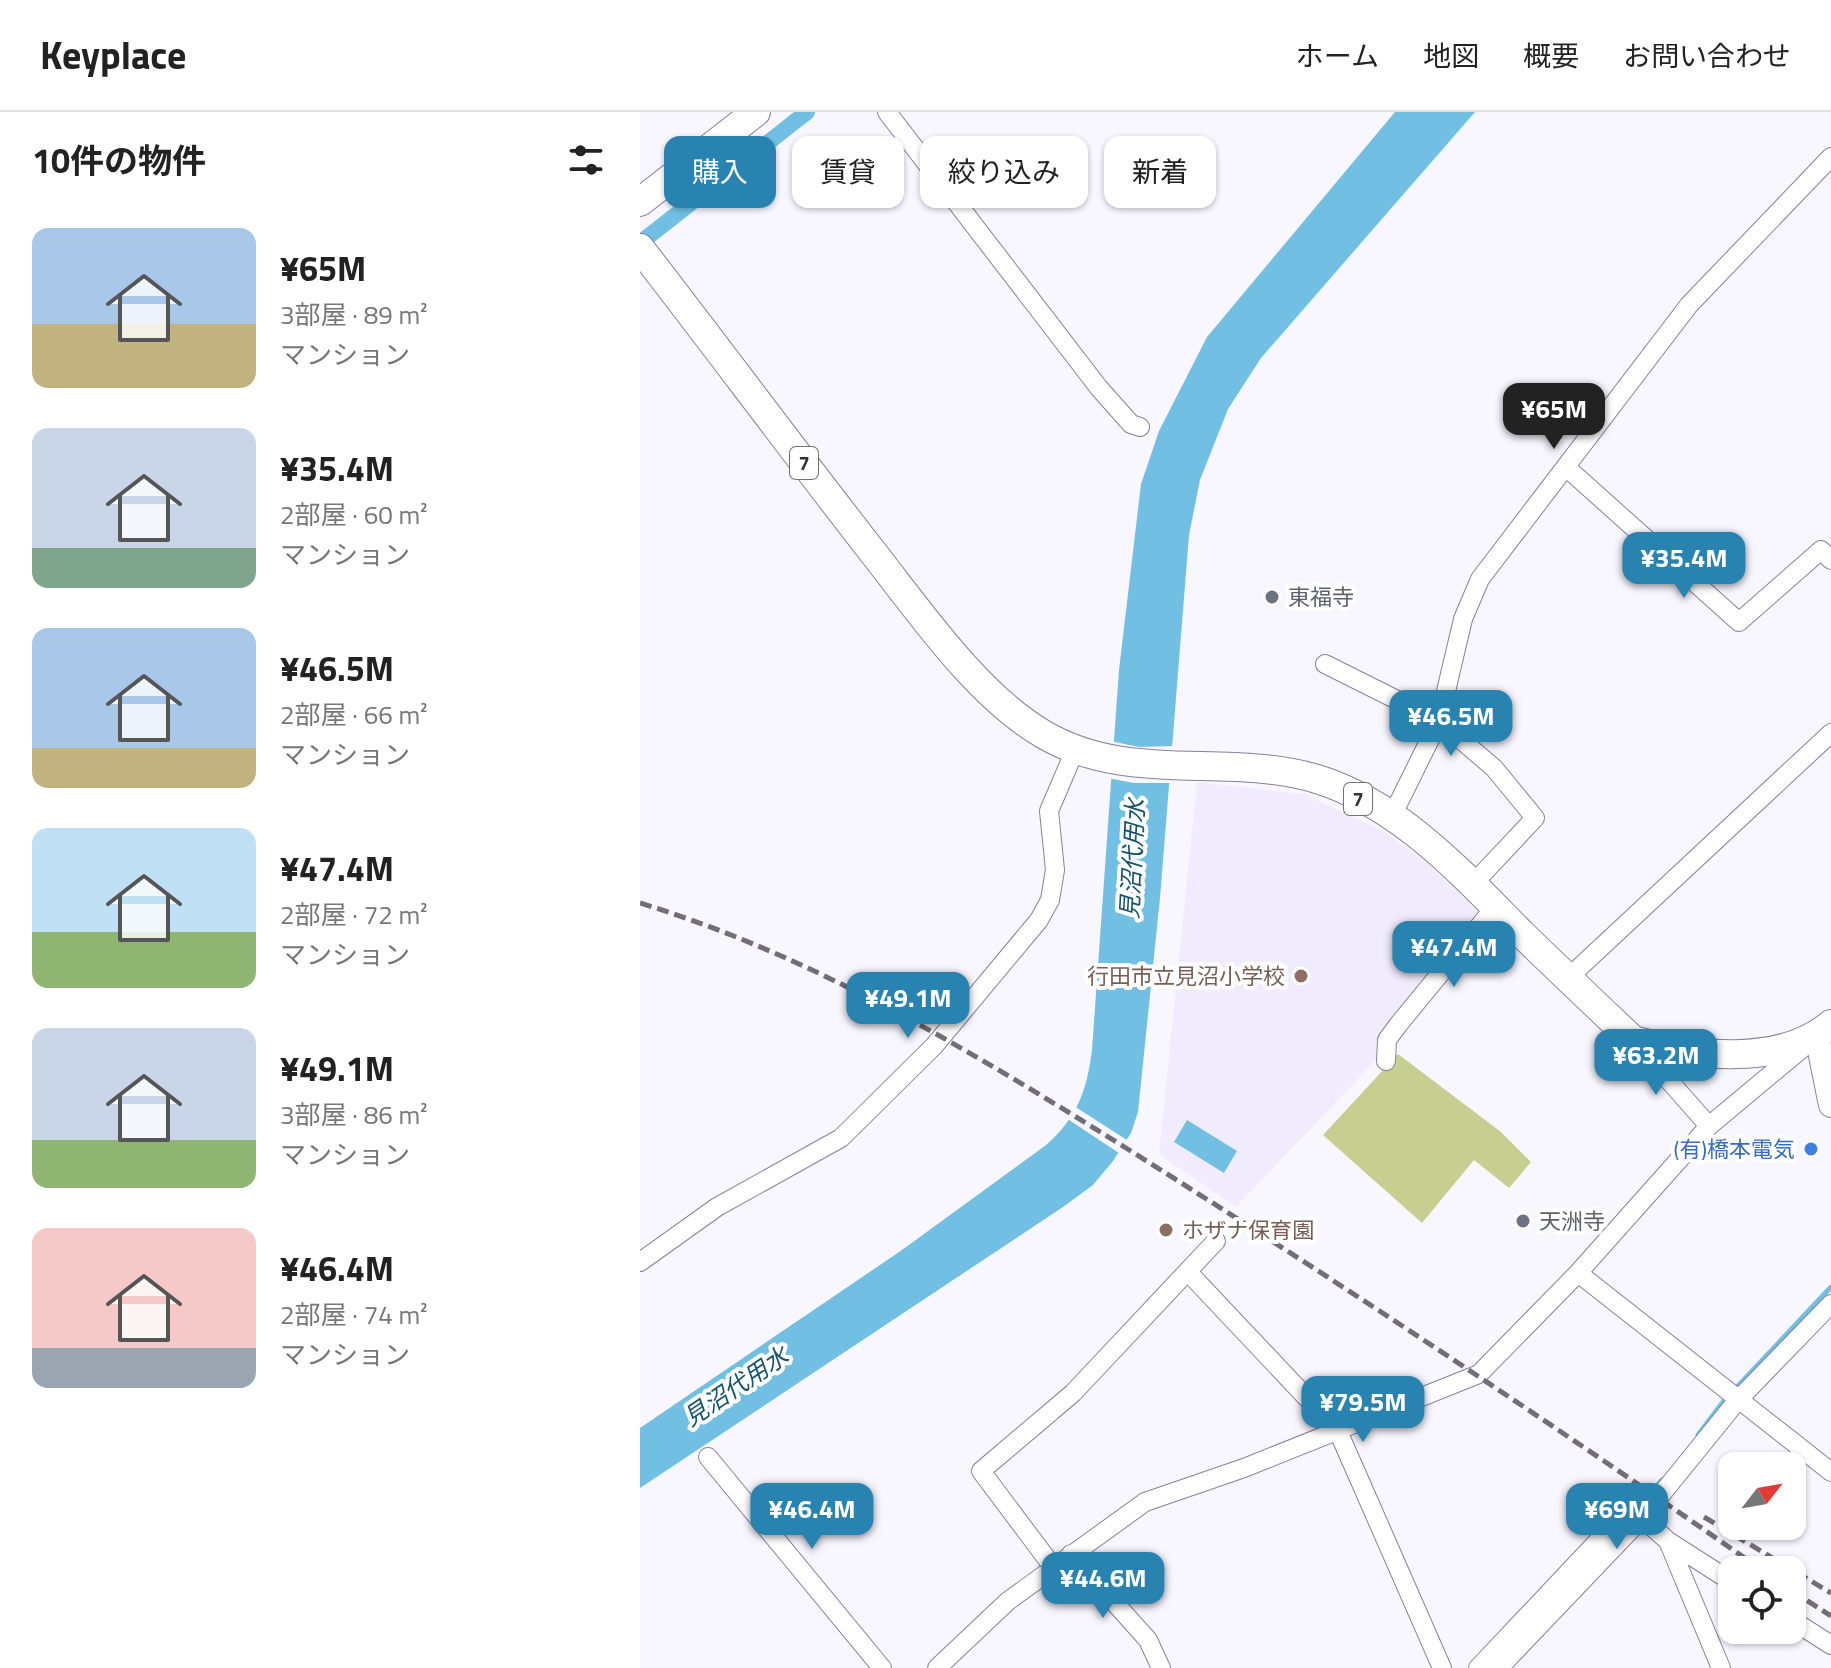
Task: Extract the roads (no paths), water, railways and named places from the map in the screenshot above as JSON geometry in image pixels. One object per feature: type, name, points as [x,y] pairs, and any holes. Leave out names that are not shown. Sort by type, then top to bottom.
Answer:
[{"type":"main road","points":[[640,202],[756,112]]},
{"type":"main road","name":"7","points":[[645,255],[879,561],[982,683],[1022,721],[1075,750],[1102,759],[1146,766],[1255,768],[1318,780],[1392,816],[1439,851],[1633,1040],[1670,1050],[1756,1052],[1785,1048],[1824,1030]]},
{"type":"main road","points":[[1824,1030],[1831,1105]]},
{"type":"street","points":[[887,112],[1099,388],[1131,424],[1140,427]]},
{"type":"street","points":[[1392,816],[1439,721],[1463,619],[1480,579],[1689,305],[1831,157]]},
{"type":"street","points":[[1567,468],[1739,622],[1821,550],[1831,560]]},
{"type":"street","points":[[1325,664],[1439,721],[1494,768],[1535,818],[1472,885]]},
{"type":"street","points":[[1567,979],[1831,733]]},
{"type":"street","points":[[640,1262],[717,1207],[841,1138],[951,1027],[1031,931],[1050,900],[1055,862],[1049,811],[1075,750]]},
{"type":"street","points":[[1386,1061],[1387,1040],[1392,1032],[1495,907]]},
{"type":"street","points":[[937,1668],[1008,1601],[1145,1502],[1338,1431],[1479,1374],[1578,1273],[1709,1126],[1824,1030]]},
{"type":"street","points":[[1633,1040],[1709,1126]]},
{"type":"street","points":[[1053,1567],[981,1471],[1073,1393],[1216,1241]]},
{"type":"street","points":[[1188,1272],[1338,1431],[1442,1668]]},
{"type":"street","points":[[1578,1273],[1831,1472]]},
{"type":"street","points":[[1499,1668],[1643,1517],[1737,1401],[1831,1304]]},
{"type":"street","points":[[708,1457],[882,1668]]},
{"type":"street","points":[[1478,1668],[1630,1507],[1668,1541],[1718,1573]]},
{"type":"street","points":[[1668,1541],[1721,1668]]},
{"type":"street","points":[[1071,1554],[1148,1640],[1161,1668]]},
{"type":"street","points":[[1806,1629],[1831,1645]]},
{"type":"water","name":"見沼代用水","points":[[1395,112],[1475,112],[1261,358],[1228,409],[1200,480],[1189,535],[1160,898],[1138,1112],[1131,1133],[1093,1185],[1063,1207],[640,1488],[640,1428],[902,1250],[1046,1145],[1073,1114],[1087,1078],[1092,1050],[1119,670],[1141,484],[1159,431],[1207,337]]},
{"type":"water","points":[[1187,1120],[1237,1151],[1224,1173],[1174,1142]]},
{"type":"waterway","points":[[640,243],[807,112]]},
{"type":"waterway","points":[[1698,1435],[1723,1402],[1831,1287]]},
{"type":"waterway","points":[[1637,1509],[1662,1480]]},
{"type":"railway","points":[[640,903],[768,950],[830,979],[891,1009],[1009,1076],[1367,1303],[1742,1556]]},
{"type":"railway","points":[[1704,1517],[1831,1593]]},
{"type":"railway","points":[[1806,1600],[1831,1616]]},
{"type":"place","name":"東福寺","points":[[1272,597]]},
{"type":"place","name":"行田市立見沼小学校","points":[[1301,976]]},
{"type":"place","name":"(有)橋本電気","points":[[1811,1149]]},
{"type":"place","name":"天洲寺","points":[[1523,1221]]},
{"type":"place","name":"ホザナ保育園","points":[[1166,1230]]}]
